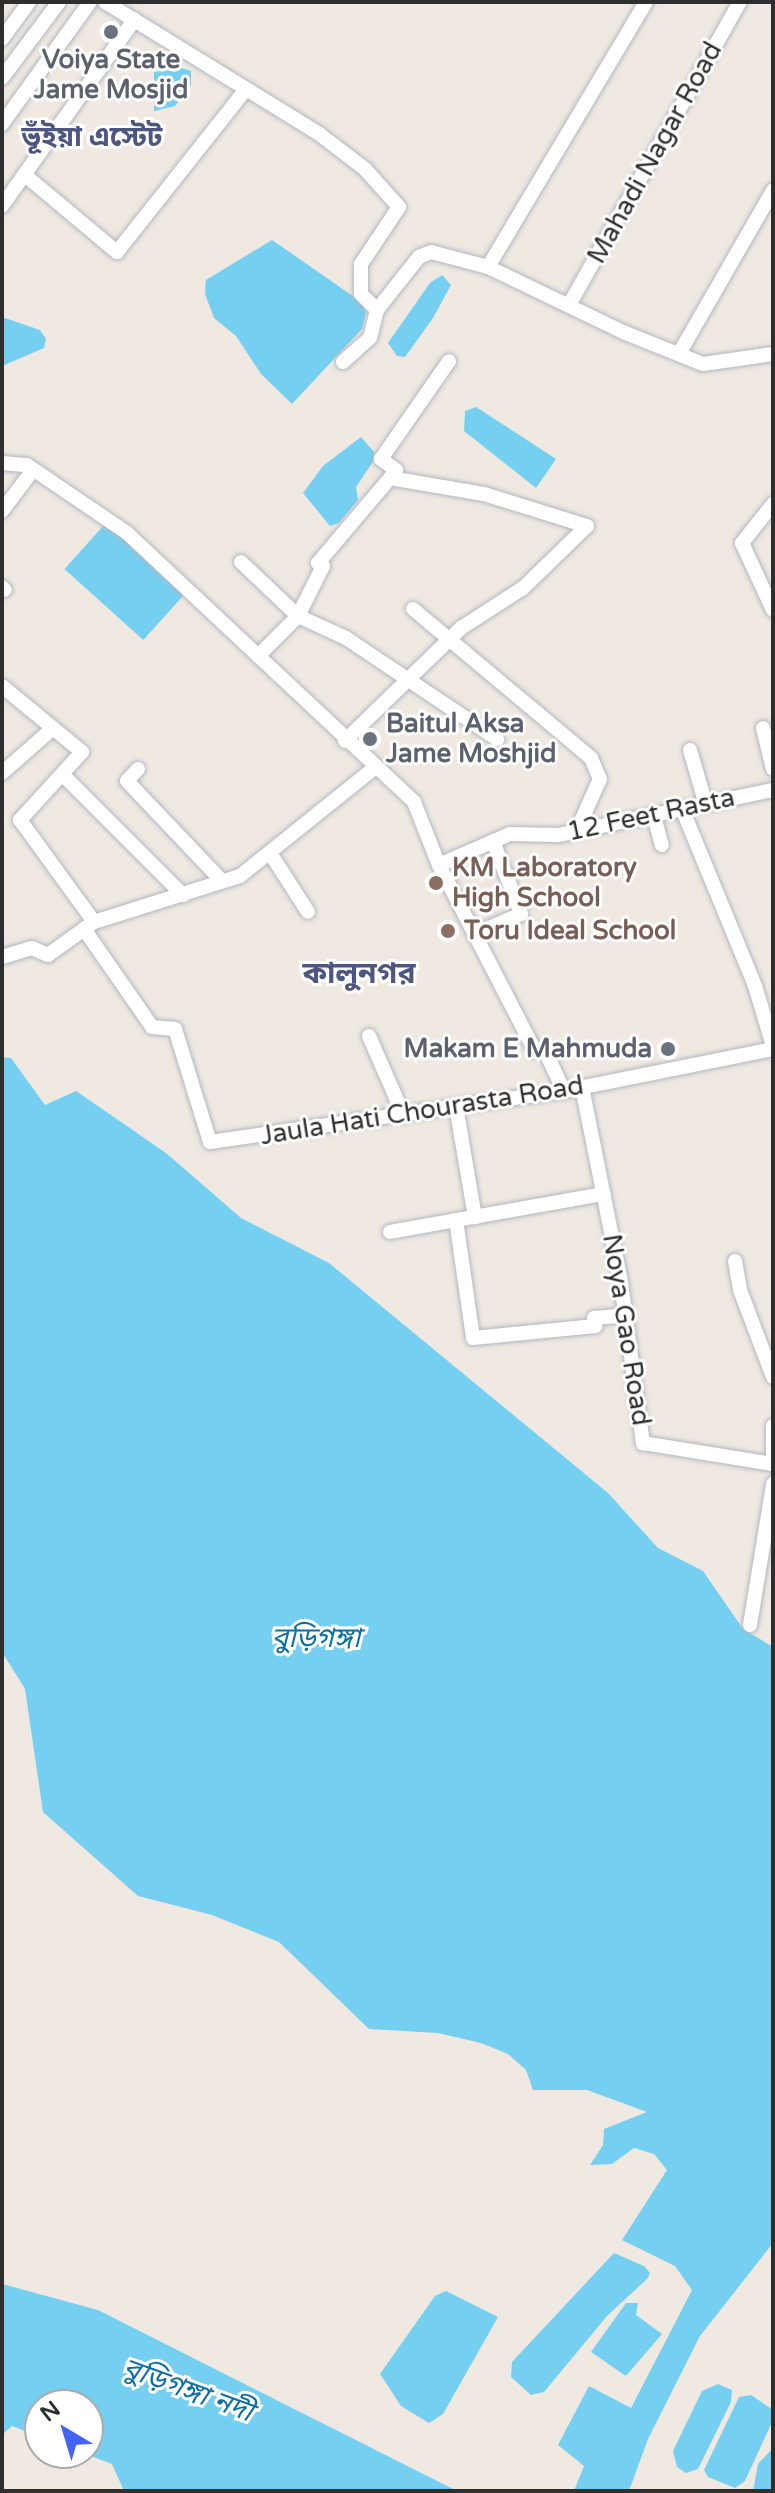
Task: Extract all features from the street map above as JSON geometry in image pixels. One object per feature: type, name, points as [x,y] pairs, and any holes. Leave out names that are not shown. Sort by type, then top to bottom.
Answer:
[{"type":"street","points":[[2,39],[29,2]]},
{"type":"street","points":[[2,78],[59,2]]},
{"type":"street","points":[[2,124],[90,2]]},
{"type":"street","points":[[105,2],[246,89],[365,169],[399,207],[361,264],[361,294],[377,310]]},
{"type":"street","points":[[488,267],[646,2]]},
{"type":"street","name":"Mahadi Nagar Road","points":[[569,305],[740,2]]},
{"type":"street","points":[[2,206],[135,19]]},
{"type":"street","points":[[26,176],[117,252],[246,89]]},
{"type":"street","points":[[680,352],[773,190]]},
{"type":"street","points":[[343,362],[370,338],[377,310],[419,257],[431,252],[488,267],[623,332],[680,352],[703,364],[773,354]]},
{"type":"street","points":[[258,656],[298,616],[323,566],[318,563],[396,470],[381,459],[449,361]]},
{"type":"street","points":[[2,463],[33,470],[127,533],[373,769],[394,780],[414,802],[439,865],[535,1051],[544,1049],[564,1091]]},
{"type":"street","points":[[2,511],[33,470]]},
{"type":"street","points":[[345,741],[450,638],[523,588],[587,526],[484,494],[390,478]]},
{"type":"street","points":[[773,504],[742,543],[773,610]]},
{"type":"street","points":[[241,562],[298,616],[346,638],[497,739]]},
{"type":"street","points":[[413,609],[598,768],[597,793],[577,830]]},
{"type":"street","points":[[2,686],[82,752],[20,820],[89,926]]},
{"type":"street","points":[[763,728],[773,769]]},
{"type":"street","points":[[2,773],[52,729]]},
{"type":"street","points":[[690,750],[706,805]]},
{"type":"street","points":[[138,769],[127,781],[220,879]]},
{"type":"street","points":[[2,957],[21,948],[48,955],[89,926],[183,895],[220,879],[240,876],[373,769]]},
{"type":"street","points":[[63,775],[183,895]]},
{"type":"street","name":"12 Feet Rasta","points":[[439,865],[510,834],[553,836],[773,790]]},
{"type":"street","points":[[683,811],[749,972],[773,1047]]},
{"type":"street","points":[[654,816],[662,845]]},
{"type":"street","points":[[475,934],[521,914],[493,841]]},
{"type":"street","points":[[270,853],[308,912]]},
{"type":"street","name":"Jaula Hati Chourasta Road","points":[[89,926],[152,1027],[175,1029],[210,1142],[564,1091],[773,1047]]},
{"type":"street","points":[[369,1036],[404,1116]]},
{"type":"street","name":"Noya Gao Road","points":[[582,1087],[626,1315],[643,1443],[773,1464]]},
{"type":"street","points":[[456,1106],[475,1217]]},
{"type":"street","points":[[390,1232],[604,1194]]},
{"type":"street","points":[[456,1220],[473,1338],[595,1326],[594,1318],[626,1315]]},
{"type":"street","points":[[735,1261],[740,1290],[773,1377]]},
{"type":"street","points":[[773,1426],[773,1464]]},
{"type":"street","points":[[750,1625],[773,1484]]},
{"type":"water","points":[[182,68],[191,71],[191,85],[175,106],[154,111],[154,72]]},
{"type":"water","points":[[272,240],[360,301],[366,312],[362,329],[292,404],[261,374],[236,336],[214,318],[205,294],[206,280]]},
{"type":"water","points":[[442,275],[451,285],[433,318],[405,357],[397,356],[388,343],[430,283]]},
{"type":"water","points":[[2,317],[40,330],[46,339],[44,348],[2,366]]},
{"type":"water","points":[[476,407],[556,459],[536,488],[464,431],[465,411]]},
{"type":"water","points":[[361,437],[374,452],[374,460],[356,487],[358,500],[339,523],[330,526],[303,493],[323,466]]},
{"type":"water","points":[[106,523],[185,594],[143,640],[65,569]]},
{"type":"water","name":"বুড়িগঙ্গা","points":[[2,1057],[11,1058],[45,1105],[76,1091],[166,1153],[241,1218],[329,1263],[608,1493],[658,1548],[703,1571],[743,1629],[773,1647],[773,2243],[700,2336],[648,2439],[629,2491],[574,2491],[584,2466],[558,2445],[589,2386],[631,2408],[692,2290],[675,2266],[622,2240],[667,2170],[654,2154],[634,2148],[612,2164],[590,2165],[603,2145],[604,2129],[647,2112],[587,2090],[533,2090],[526,2070],[508,2054],[481,2043],[438,2033],[369,2029],[279,1942],[212,1915],[138,1896],[43,1812],[25,1689],[2,1652]]},
{"type":"water","points":[[614,2253],[644,2266],[650,2273],[647,2279],[607,2316],[544,2392],[531,2395],[511,2377],[512,2362]]},
{"type":"water","name":"বুড়িগঙ্গা নদী","points":[[2,2284],[98,2310],[457,2491],[124,2491],[112,2464],[104,2461],[104,2389],[24,2389],[24,2431],[12,2426],[2,2435]]},
{"type":"water","points":[[446,2291],[498,2317],[443,2414],[429,2423],[401,2406],[380,2374],[435,2296]]},
{"type":"water","points":[[626,2303],[638,2303],[636,2315],[662,2334],[626,2376],[591,2352]]},
{"type":"water","points":[[718,2384],[732,2390],[731,2402],[698,2469],[686,2473],[677,2467],[673,2451],[702,2391]]},
{"type":"water","points":[[751,2395],[773,2410],[773,2420],[745,2481],[735,2488],[708,2477],[704,2470],[739,2397]]},
{"type":"water","points":[[773,2448],[773,2491],[753,2491],[758,2464]]},
{"type":"place","name":"Voiya State Jame Mosjid","points":[[111,32]]},
{"type":"place","name":"Baitul Aksa Jame Moshjid","points":[[370,739]]},
{"type":"place","name":"KM Laboratory High School","points":[[436,883]]},
{"type":"place","name":"Toru Ideal School","points":[[448,931]]},
{"type":"place","name":"Makam E Mahmuda","points":[[668,1049]]},
{"type":"district","name":"ভূঁইয়া এস্টেট","points":[[92,137]]},
{"type":"district","name":"কালুনগর","points":[[359,974]]}]
